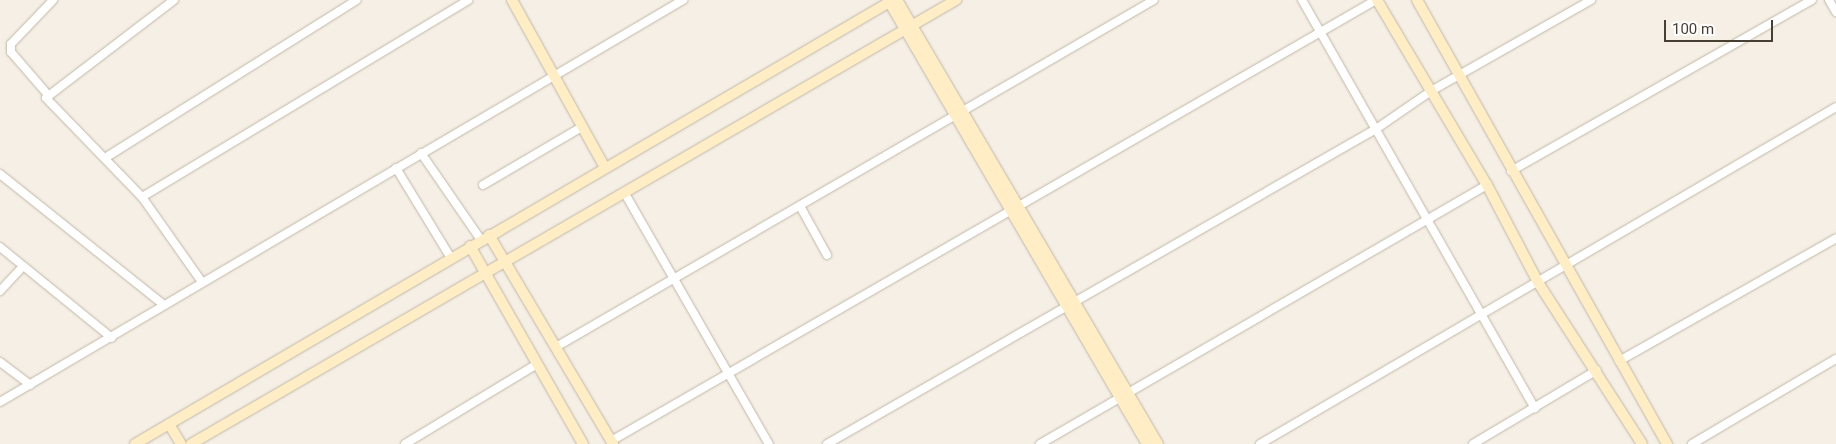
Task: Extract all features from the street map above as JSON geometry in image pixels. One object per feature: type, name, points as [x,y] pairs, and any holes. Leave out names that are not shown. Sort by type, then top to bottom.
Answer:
[{"type":"main road","points":[[512,0],[604,166]]},
{"type":"main road","points":[[191,444],[485,271],[956,0]]},
{"type":"main road","points":[[1377,0],[1487,185],[1539,284],[1597,370],[1642,444]]},
{"type":"main road","points":[[1417,0],[1511,171],[1667,444]]},
{"type":"main road","points":[[135,444],[604,166],[891,1],[1071,303],[1124,395],[1147,444]]},
{"type":"main road","points":[[485,237],[504,260],[612,442]]},
{"type":"main road","points":[[470,246],[583,444]]},
{"type":"main road","points":[[1124,395],[1158,444]]},
{"type":"main road","points":[[169,424],[181,444]]},
{"type":"street","points":[[53,0],[11,44],[11,52],[142,197],[202,282]]},
{"type":"street","points":[[49,96],[174,0]]},
{"type":"street","points":[[105,158],[357,0]]},
{"type":"street","points":[[142,197],[468,0]]},
{"type":"street","points":[[0,402],[112,338],[163,304],[683,0]]},
{"type":"street","points":[[556,346],[960,115],[1154,0]]},
{"type":"street","points":[[1302,0],[1535,408]]},
{"type":"street","points":[[612,442],[1377,0]]},
{"type":"street","points":[[827,444],[1376,129],[1431,91],[1591,0]]},
{"type":"street","points":[[1511,171],[1812,0]]},
{"type":"street","points":[[1829,0],[1836,12]]},
{"type":"street","points":[[1260,444],[1482,315],[1568,268],[1836,107]]},
{"type":"street","points":[[483,184],[582,127]]},
{"type":"street","points":[[422,153],[485,237]]},
{"type":"street","points":[[396,168],[451,258]]},
{"type":"street","points":[[0,174],[163,304]]},
{"type":"street","points":[[1040,444],[1487,185]]},
{"type":"street","points":[[624,192],[769,444]]},
{"type":"street","points":[[800,206],[828,254]]},
{"type":"street","points":[[1619,361],[1836,238]]},
{"type":"street","points":[[0,247],[112,338]]},
{"type":"street","points":[[0,291],[23,266]]},
{"type":"street","points":[[1692,444],[1836,359]]},
{"type":"street","points":[[0,362],[30,385]]},
{"type":"street","points":[[405,444],[537,364]]},
{"type":"street","points":[[1473,444],[1597,370]]}]
